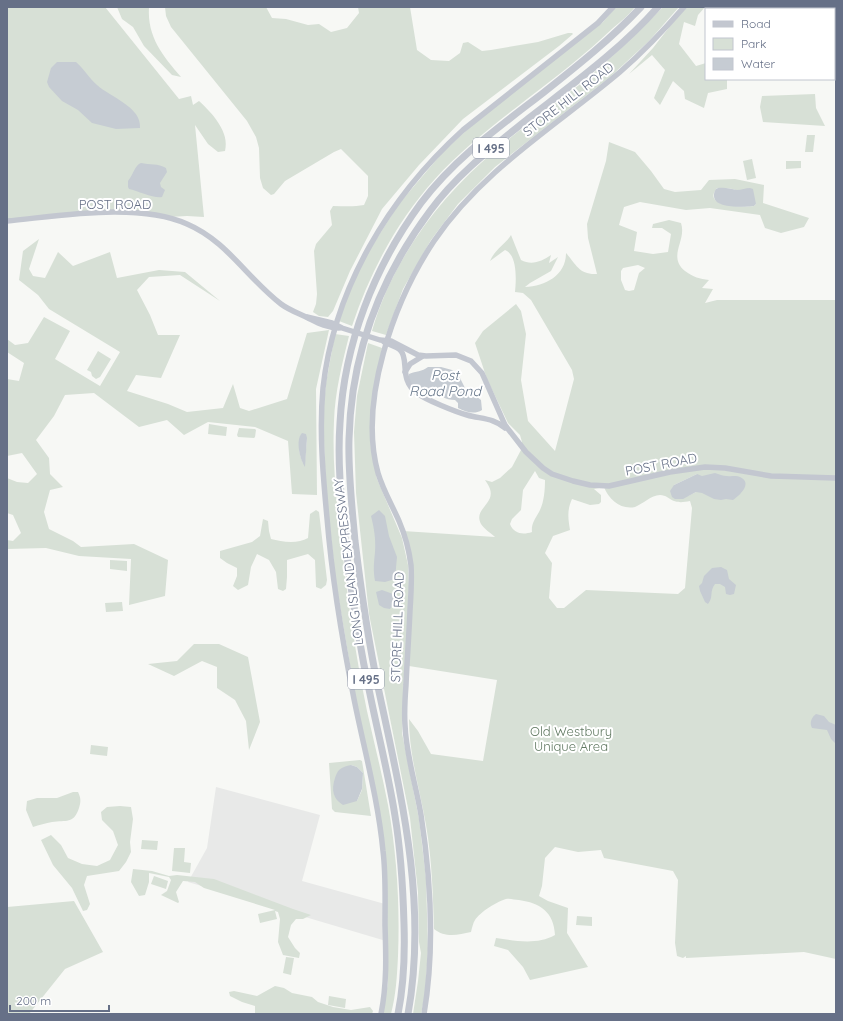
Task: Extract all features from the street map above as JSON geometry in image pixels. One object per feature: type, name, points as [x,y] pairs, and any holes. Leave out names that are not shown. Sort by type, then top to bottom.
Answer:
[{"type":"highway","name":"LONG ISLAND EXPRESSWAY","points":[[398,1014],[403,977],[404,936],[403,888],[399,841],[389,783],[367,684],[356,619],[348,560],[341,483],[339,442],[341,412],[345,377],[353,343],[374,285],[395,242],[438,182],[470,149],[588,56],[641,7]]},
{"type":"highway","name":"LONG ISLAND EXPRESSWAY","points":[[408,1014],[413,984],[415,937],[410,853],[400,789],[366,621],[357,557],[351,486],[349,451],[350,415],[362,345],[368,326],[387,283],[405,248],[430,210],[445,192],[478,159],[613,52],[658,7]]},
{"type":"main road","points":[[381,1014],[385,987],[386,961],[384,853],[374,795],[354,699],[332,570],[324,485],[322,437],[322,399],[326,366],[336,326],[351,284],[366,253],[397,204],[426,168],[463,130],[598,23],[613,7]]},
{"type":"main road","name":"STORE HILL ROAD","points":[[424,1014],[429,982],[430,956],[429,883],[423,827],[405,726],[412,582],[411,567],[405,538],[379,477],[372,442],[376,396],[387,342],[401,301],[419,264],[439,234],[470,196],[505,164],[627,66],[662,33],[684,7]]},
{"type":"main road","name":"POST ROAD","points":[[7,221],[97,213],[143,212],[170,217],[193,226],[213,239],[233,256],[277,301],[290,310],[308,318],[398,344],[415,354],[426,356],[459,356],[473,363],[478,367],[483,376],[499,414],[510,432],[526,452],[543,468],[562,478],[590,485],[609,486],[670,472],[705,467],[724,468],[771,476],[836,478]]},
{"type":"main road","name":"POST ROAD","points":[[387,342],[402,352],[405,372],[410,385],[419,394],[465,415],[494,421],[510,432]]},
{"type":"main road","points":[[405,372],[409,365],[415,360],[426,356]]},
{"type":"main road","points":[[494,421],[498,418],[499,414]]},
{"type":"shaded area","points":[[216,787],[320,815],[302,881],[385,904],[386,941],[188,882],[207,848]]},
{"type":"green space","points":[[7,7],[105,7],[179,99],[191,96],[193,105],[199,101],[209,111],[219,123],[225,137],[226,144],[225,151],[218,152],[208,144],[195,125],[204,217],[169,217],[97,213],[7,221]]},
{"type":"green space","points":[[117,7],[149,7],[149,18],[154,37],[162,54],[181,77],[172,75],[144,46],[133,27],[122,19]]},
{"type":"green space","points":[[165,7],[266,7],[272,18],[286,19],[308,25],[319,24],[331,32],[347,28],[359,13],[358,7],[410,7],[417,50],[431,60],[449,61],[460,53],[463,43],[468,42],[482,51],[538,42],[568,33],[573,34],[463,119],[419,165],[382,209],[350,271],[333,311],[328,317],[319,316],[313,312],[317,294],[314,251],[316,244],[332,225],[330,211],[333,206],[364,205],[368,196],[368,176],[341,149],[285,181],[274,194],[271,195],[263,188],[260,178],[259,148],[256,137],[247,121],[171,27],[166,16]]},
{"type":"green space","points":[[616,7],[635,7],[625,18],[582,56],[479,137],[456,157],[435,179],[421,195],[386,248],[367,286],[352,326],[339,321],[350,290],[364,259],[398,205],[443,152],[483,115],[603,22]]},
{"type":"green space","points":[[663,7],[679,7],[649,41],[609,78],[495,167],[458,204],[431,240],[403,289],[386,335],[372,331],[392,279],[405,255],[421,231],[456,187],[508,139],[600,68]]},
{"type":"green space","points":[[685,7],[705,7],[698,15],[695,26],[684,22],[679,44],[696,66],[705,63],[705,80],[727,80],[727,89],[708,93],[704,108],[685,99],[684,91],[673,81],[660,105],[654,98],[665,70],[652,55],[629,74],[653,48]]},
{"type":"green space","points":[[801,7],[802,8],[742,8]]},
{"type":"green space","points":[[836,7],[836,72],[835,8],[822,8]]},
{"type":"green space","points":[[815,94],[816,108],[825,126],[763,122],[760,107],[762,96]]},
{"type":"green space","points":[[807,135],[815,135],[813,152],[805,152]]},
{"type":"green space","name":"Old Westbury Unique Area","points":[[609,142],[635,152],[664,189],[675,192],[701,190],[709,180],[735,179],[764,185],[763,203],[809,218],[804,227],[781,233],[765,228],[760,215],[710,208],[686,210],[640,202],[624,207],[619,225],[637,232],[634,251],[653,254],[668,252],[671,234],[662,228],[652,228],[653,224],[669,220],[681,223],[682,236],[677,254],[678,260],[680,265],[688,273],[709,280],[702,288],[713,289],[705,303],[717,300],[836,300],[836,959],[804,952],[686,958],[686,956],[683,958],[677,956],[675,943],[678,880],[673,871],[604,858],[601,850],[578,852],[555,847],[545,858],[542,886],[539,896],[568,908],[567,933],[588,967],[530,980],[523,967],[508,950],[494,946],[496,938],[534,941],[555,935],[552,920],[549,915],[539,906],[527,901],[508,899],[494,904],[477,917],[471,932],[447,935],[434,929],[430,851],[413,759],[409,732],[409,719],[418,731],[431,754],[483,761],[497,680],[409,666],[411,582],[403,531],[495,537],[482,526],[479,519],[482,510],[490,499],[491,494],[490,488],[485,480],[492,482],[500,478],[512,467],[521,450],[522,442],[520,435],[508,423],[487,379],[475,343],[483,331],[516,304],[521,311],[526,334],[521,380],[528,421],[555,451],[574,379],[572,370],[531,300],[523,293],[515,292],[515,269],[512,257],[509,253],[505,250],[490,261],[511,235],[521,260],[525,262],[533,263],[551,255],[549,263],[558,257],[551,271],[525,287],[547,282],[553,278],[563,267],[566,253],[575,265],[582,271],[597,274],[588,238],[587,224],[606,161]],"holes":[[[717,188],[735,189],[743,193],[756,204],[754,206],[726,205],[719,203],[715,199],[714,195]],[[638,265],[645,268],[639,273],[634,290],[625,290],[621,280],[621,271],[623,268]],[[535,471],[539,478],[545,480],[545,488],[542,505],[533,524],[532,532],[516,532],[510,524],[512,519],[521,510],[523,490]],[[697,474],[696,492],[688,496],[674,485]],[[604,487],[612,500],[620,505],[630,508],[635,507],[657,495],[664,496],[676,502],[690,501],[692,508],[685,588],[678,594],[586,590],[564,608],[557,608],[549,598],[552,563],[545,553],[553,536],[570,530],[568,514],[572,499],[590,505],[599,504],[601,502],[601,495],[594,489]]]},
{"type":"green space","points":[[752,159],[756,178],[747,180],[743,161]]},
{"type":"green space","points":[[786,161],[801,161],[801,168],[786,169]]},
{"type":"green space","points":[[39,239],[29,269],[33,276],[45,278],[58,252],[73,266],[110,252],[117,278],[159,270],[185,272],[220,301],[180,275],[149,277],[137,290],[150,315],[158,335],[180,335],[161,378],[136,375],[127,391],[168,404],[187,412],[223,408],[233,384],[240,408],[249,411],[287,399],[307,333],[329,330],[316,389],[317,495],[292,494],[288,441],[255,427],[208,422],[184,435],[167,420],[139,427],[94,393],[65,395],[54,416],[36,440],[49,458],[50,474],[63,487],[50,490],[44,512],[49,529],[73,541],[81,547],[134,544],[168,560],[165,596],[129,605],[131,559],[79,556],[46,548],[7,549],[7,540],[13,541],[21,533],[13,515],[7,513],[7,478],[17,482],[28,483],[37,474],[22,453],[7,456],[7,379],[19,381],[24,363],[7,352],[7,339],[15,345],[28,343],[44,317],[70,331],[55,359],[100,386],[120,352],[49,309],[38,295],[19,280],[23,251]],"holes":[[[307,438],[305,464],[303,463],[300,455],[299,445]]]},
{"type":"green space","points":[[335,334],[349,336],[337,389],[334,421],[334,469],[340,532],[356,650],[367,711],[388,805],[396,862],[399,918],[398,956],[397,978],[391,1014],[383,1014],[388,982],[384,844],[358,712],[336,583],[326,492],[323,414],[326,383]]},
{"type":"green space","points":[[368,343],[382,348],[370,418],[371,449],[377,479],[402,538],[408,565],[409,587],[402,733],[419,819],[426,878],[428,950],[425,995],[421,1014],[413,1014],[421,953],[419,942],[418,892],[410,818],[369,614],[356,493],[354,432],[357,396]]},
{"type":"green space","points":[[98,351],[111,359],[100,377],[96,379],[92,376],[91,372],[87,370]]},
{"type":"green space","points":[[209,424],[227,427],[226,436],[208,434]]},
{"type":"green space","points":[[239,428],[255,429],[255,437],[238,437],[237,435]]},
{"type":"green space","points":[[316,510],[319,512],[327,580],[326,585],[321,589],[316,587],[315,560],[308,554],[287,560],[286,589],[283,591],[278,589],[276,572],[269,560],[257,554],[251,567],[248,585],[238,590],[233,586],[237,576],[237,568],[220,558],[220,551],[252,542],[260,536],[263,519],[268,521],[271,539],[290,542],[304,540],[308,538],[310,514]]},
{"type":"green space","points":[[110,560],[127,561],[127,571],[110,569]]},
{"type":"green space","points":[[122,602],[123,611],[106,612],[105,603]]},
{"type":"green space","points":[[194,644],[219,644],[248,657],[260,722],[249,750],[246,721],[235,700],[217,688],[217,667],[202,661],[174,676],[148,664],[177,661]]},
{"type":"green space","points":[[91,745],[108,747],[107,756],[90,754]]},
{"type":"green space","points":[[362,761],[371,816],[335,812],[332,809],[329,763]],"holes":[[[351,765],[357,767],[363,773],[362,790],[357,801]]]},
{"type":"green space","points":[[73,792],[78,792],[80,796],[80,804],[75,817],[69,820],[50,822],[33,827],[26,810],[27,801],[37,798],[57,798]]},
{"type":"green space","points":[[107,807],[131,807],[133,819],[130,842],[131,852],[119,871],[87,876],[84,885],[90,904],[87,910],[83,911],[72,888],[53,865],[41,840],[51,835],[61,845],[68,858],[82,864],[97,866],[110,860],[118,845],[113,831],[102,820],[101,812]]},
{"type":"green space","points":[[142,840],[158,841],[157,850],[141,849]]},
{"type":"green space","points":[[174,848],[185,848],[184,862],[191,863],[190,873],[172,871]]},
{"type":"green space","points":[[133,869],[152,871],[169,876],[177,875],[214,879],[311,915],[303,919],[296,919],[291,925],[288,937],[300,953],[299,958],[283,955],[278,942],[280,919],[278,912],[275,911],[277,919],[260,923],[258,914],[275,910],[204,888],[195,882],[183,881],[176,892],[178,903],[161,895],[167,891],[171,880],[169,877],[149,873],[149,882],[145,895],[139,896],[131,882]]},
{"type":"green space","points":[[154,876],[168,881],[166,889],[151,884]]},
{"type":"green space","points":[[74,901],[103,952],[65,969],[29,1014],[7,1013],[7,907]]},
{"type":"green space","points":[[577,916],[592,917],[592,926],[576,925]]},
{"type":"green space","points":[[286,957],[294,958],[291,975],[283,973]]},
{"type":"green space","points":[[275,986],[284,988],[292,993],[312,997],[318,1002],[333,1007],[351,1010],[370,1007],[373,1011],[372,1014],[255,1014],[255,1006],[230,996],[229,992],[234,991],[257,996]]},
{"type":"green space","points":[[329,996],[346,999],[345,1008],[328,1005]]},
{"type":"water","points":[[57,62],[76,62],[97,85],[131,108],[136,114],[140,128],[116,129],[92,123],[78,110],[62,101],[49,87],[47,82],[51,68]]},
{"type":"water","points":[[141,163],[163,166],[166,168],[167,172],[160,183],[161,187],[165,190],[162,197],[151,196],[129,189],[128,181],[137,166]]},
{"type":"water","points":[[718,188],[737,190],[753,189],[756,204],[754,206],[737,207],[724,205],[715,200],[715,191]]},
{"type":"water","name":"Post Road Pond","points":[[428,367],[441,367],[452,370],[458,374],[465,388],[481,400],[482,410],[473,413],[464,411],[458,408],[458,403],[455,400],[445,398],[431,391],[413,386],[410,383],[409,374]]},
{"type":"water","points":[[302,433],[306,434],[307,438],[305,467],[301,460],[299,445],[300,436]]},
{"type":"water","points":[[715,473],[726,476],[740,477],[745,482],[744,489],[733,500],[714,499],[702,493],[696,492],[683,499],[675,499],[672,497],[670,491],[674,485],[697,474],[702,476]]},
{"type":"water","points":[[379,510],[385,516],[389,536],[397,557],[395,579],[385,582],[375,581],[374,573],[375,543],[371,516]]},
{"type":"water","points":[[721,567],[727,570],[729,579],[736,585],[734,594],[726,594],[725,587],[720,584],[715,584],[708,604],[705,602],[699,586],[702,583],[704,576],[712,568]]},
{"type":"water","points":[[382,590],[393,594],[394,603],[390,609],[379,605],[376,592]]},
{"type":"water","points":[[816,714],[824,716],[829,722],[836,725],[836,744],[831,739],[827,730],[812,728],[811,720]]},
{"type":"water","points":[[351,765],[357,767],[363,773],[362,789],[357,801],[343,805],[335,797],[333,790],[334,782],[339,770]]}]
